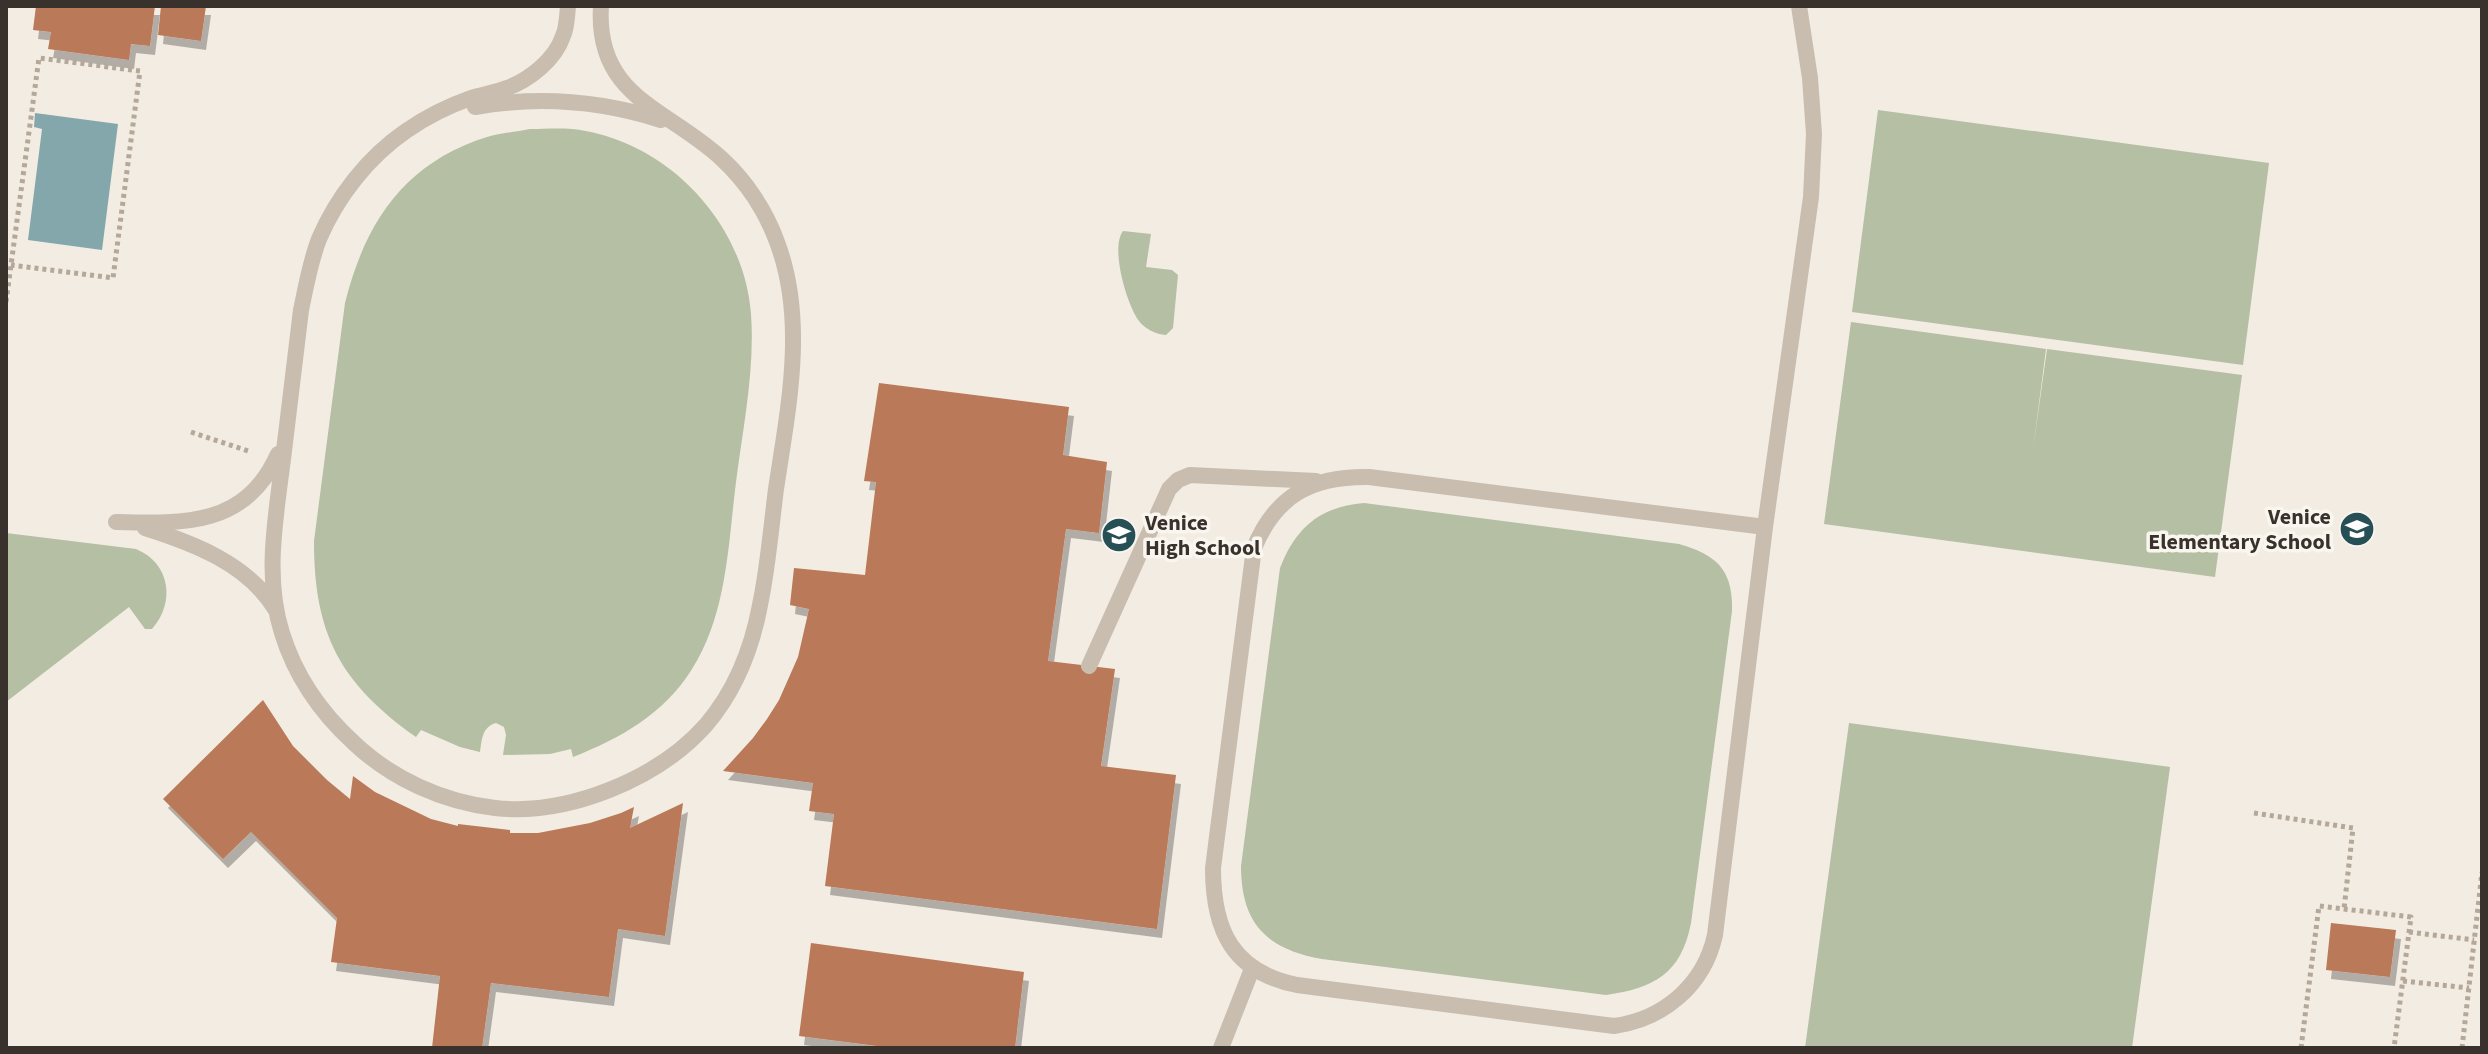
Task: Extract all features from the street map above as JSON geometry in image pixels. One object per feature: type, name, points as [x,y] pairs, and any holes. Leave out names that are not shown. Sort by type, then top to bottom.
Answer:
[{"type":"lane","points":[[568,6],[563,38],[540,68],[508,88],[472,98],[427,118],[404,133],[375,157],[334,211],[319,240],[301,310],[273,546],[276,612],[281,632],[297,668],[338,729],[389,771],[415,785],[469,803],[496,808],[556,804],[617,788],[687,744],[723,702],[746,658],[761,603],[789,396],[793,339],[786,274],[769,224],[740,177],[721,157],[637,98],[617,76],[603,50],[601,6]]},
{"type":"lane","points":[[1321,481],[1290,497],[1269,519],[1254,548],[1213,868],[1215,908],[1226,939],[1252,969],[1297,985],[1614,1026],[1643,1019],[1674,1002],[1703,970],[1715,935],[1765,527],[1811,197],[1814,134],[1810,78],[1799,6]]},
{"type":"lane","points":[[427,118],[493,103],[550,101],[638,112],[662,120],[694,138]]},
{"type":"lane","points":[[276,612],[266,594],[254,582],[220,559],[165,534],[116,522],[194,521],[217,514],[255,489],[272,468],[285,438]]},
{"type":"lane","points":[[1089,666],[1169,489],[1178,480],[1190,475],[1321,481],[1369,477],[1765,527]]},
{"type":"lane","points":[[1221,1048],[1252,969]]},
{"type":"path","points":[[6,302],[11,265],[39,58],[140,71],[113,278],[11,265]]},
{"type":"path","points":[[191,432],[251,452]]},
{"type":"path","points":[[2254,813],[2353,828],[2344,909]]},
{"type":"path","points":[[2462,1048],[2482,872]]},
{"type":"path","points":[[2301,1048],[2319,906],[2411,917],[2394,1048]]},
{"type":"path","points":[[2409,932],[2474,940]]},
{"type":"path","points":[[2402,981],[2469,988]]},
{"type":"green space","points":[[1878,110],[2269,163],[2243,365],[1852,312]]},
{"type":"green space","points":[[530,129],[572,129],[606,136],[638,149],[668,167],[694,190],[716,217],[733,247],[745,280],[751,314],[750,377],[728,554],[719,602],[704,648],[681,685],[655,712],[608,742],[573,757],[571,749],[550,754],[503,755],[506,735],[504,727],[496,723],[485,731],[480,752],[421,730],[416,737],[368,697],[336,654],[326,630],[315,574],[314,541],[345,303],[364,247],[392,200],[433,163],[458,148],[487,137]]},
{"type":"green space","points":[[1123,231],[1151,234],[1146,267],[1172,270],[1178,275],[1173,328],[1166,335],[1145,327],[1134,313],[1119,263],[1119,239]]},
{"type":"green space","points":[[1851,322],[2046,349],[2033,450],[2047,349],[2242,375],[2215,577],[1824,524]]},
{"type":"green space","points":[[1364,503],[1679,544],[1713,559],[1726,575],[1732,611],[1691,923],[1680,955],[1663,976],[1638,988],[1606,995],[1322,959],[1286,948],[1272,940],[1252,918],[1242,886],[1241,866],[1280,568],[1294,541],[1312,522],[1335,509]]},
{"type":"green space","points":[[6,533],[136,549],[147,555],[162,573],[166,584],[160,618],[152,629],[145,629],[129,607],[6,702]]},
{"type":"green space","points":[[1849,723],[2170,767],[2132,1048],[1805,1048]]},
{"type":"water","points":[[35,113],[118,124],[102,250],[28,240],[42,129],[34,127]]},
{"type":"building","points":[[36,6],[155,6],[150,46],[131,44],[129,60],[48,49],[51,32],[33,30]]},
{"type":"building","points":[[161,6],[206,6],[201,41],[158,35]]},
{"type":"building","points":[[879,383],[1069,407],[1063,455],[1107,462],[1099,533],[1066,529],[1048,661],[1115,669],[1101,766],[1176,775],[1157,929],[825,886],[834,814],[809,811],[813,783],[723,771],[767,719],[798,657],[809,609],[790,605],[794,568],[865,575],[876,482],[864,481]]},
{"type":"building","points":[[263,700],[293,746],[350,799],[353,776],[375,792],[431,819],[458,826],[510,830],[510,833],[538,833],[590,823],[634,807],[630,828],[683,803],[665,936],[618,929],[609,997],[491,983],[482,1048],[432,1048],[440,976],[331,962],[337,918],[251,832],[223,859],[163,799]]},
{"type":"building","points":[[2331,923],[2396,930],[2390,977],[2326,970]]},
{"type":"building","points":[[811,943],[1024,972],[1015,1048],[893,1048],[799,1036]]},
{"type":"place","name":"Venice Elementary School","points":[[2357,529]]},
{"type":"place","name":"Venice High School","points":[[1119,535]]}]
